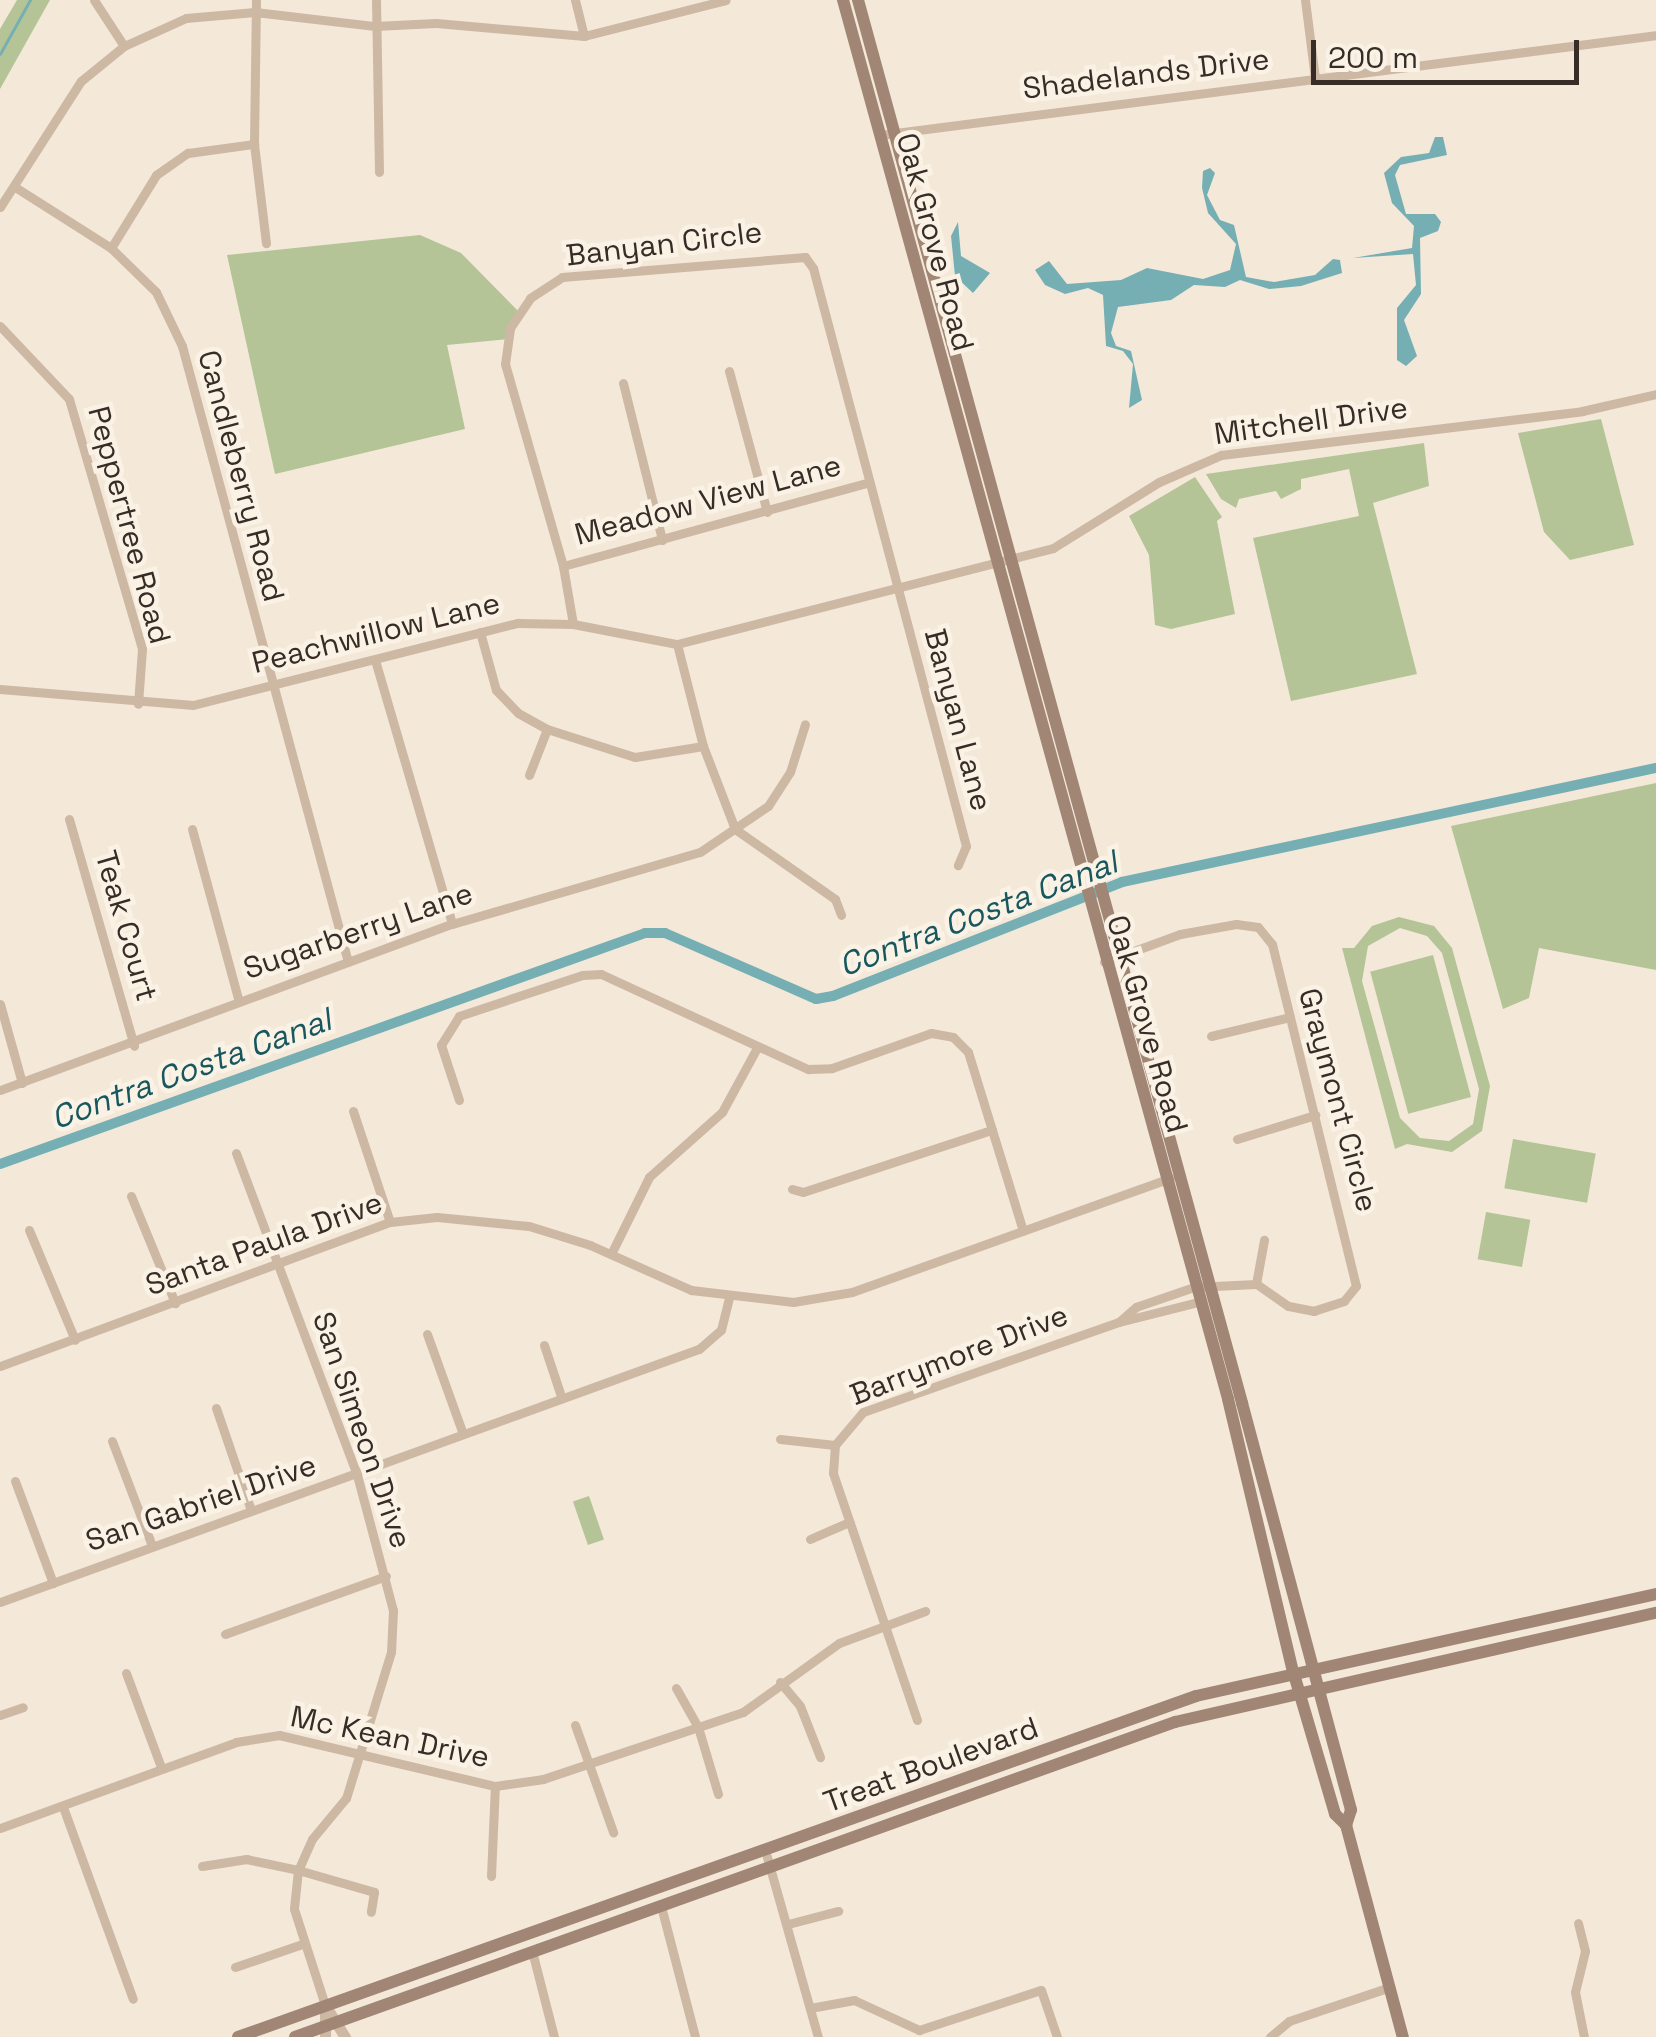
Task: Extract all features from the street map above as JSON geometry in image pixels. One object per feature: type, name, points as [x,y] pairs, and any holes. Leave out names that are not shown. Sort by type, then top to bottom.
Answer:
[{"type":"main road","name":"Oak Grove Road","points":[[843,0],[1088,906],[1111,960],[1317,1686],[1351,1810],[1346,1825]]},
{"type":"main road","name":"Oak Grove Road","points":[[858,0],[1016,560],[1104,899],[1111,960]]},
{"type":"main road","points":[[1066,823],[1078,830],[1094,868]]},
{"type":"main road","name":"Oak Grove Road","points":[[1201,1288],[1200,1305],[1294,1671],[1334,1814],[1346,1825],[1404,2037]]},
{"type":"main road","name":"Treat Boulevard","points":[[238,2037],[1196,1696],[1311,1667],[1656,1594]]},
{"type":"main road","name":"Treat Boulevard","points":[[295,2037],[324,2032],[339,2022],[662,1910],[1175,1722],[1317,1686],[1656,1613]]},
{"type":"street","points":[[94,0],[124,46]]},
{"type":"street","points":[[256,0],[254,144],[266,242]]},
{"type":"street","points":[[376,0],[379,172]]},
{"type":"street","points":[[575,0],[584,36]]},
{"type":"street","points":[[0,207],[81,81],[124,46],[186,18],[255,12],[376,26],[436,23],[584,36],[726,0]]},
{"type":"street","points":[[1306,0],[1315,78]]},
{"type":"street","name":"Shadelands Drive","points":[[880,135],[1656,35]]},
{"type":"street","points":[[110,248],[156,175],[188,153],[254,144]]},
{"type":"street","name":"Candleberry Road","points":[[15,188],[110,248],[156,292],[182,346],[348,962]]},
{"type":"street","name":"Banyan Circle","points":[[573,624],[563,566],[505,364],[510,328],[530,298],[562,278],[805,257],[814,268],[866,483],[897,588]]},
{"type":"street","name":"Peppertree Road","points":[[0,326],[69,400],[142,649],[138,704]]},
{"type":"street","points":[[729,371],[767,512]]},
{"type":"street","points":[[623,383],[662,540]]},
{"type":"street","name":"Mitchell Drive","points":[[996,564],[1082,535],[1159,482],[1221,455],[1582,411],[1656,394]]},
{"type":"street","name":"Meadow View Lane","points":[[563,566],[866,483]]},
{"type":"street","name":"Peachwillow Lane","points":[[0,689],[138,704],[193,705],[518,623],[573,624],[677,644],[996,564]]},
{"type":"street","name":"Banyan Lane","points":[[897,588],[966,846],[958,865]]},
{"type":"street","points":[[480,632],[496,690],[518,713],[547,729],[635,757],[703,746]]},
{"type":"street","points":[[677,644],[703,746],[735,829],[835,899],[841,915]]},
{"type":"street","points":[[375,660],[452,924]]},
{"type":"street","name":"Sugarberry Lane","points":[[0,1090],[134,1046],[238,998],[452,924],[700,852],[768,806],[790,772],[805,724]]},
{"type":"street","points":[[529,776],[547,729]]},
{"type":"street","name":"Teak Court","points":[[69,819],[134,1046]]},
{"type":"street","points":[[192,829],[238,998]]},
{"type":"street","name":"Graymont Circle","points":[[1111,960],[1180,934],[1249,924],[1272,944],[1356,1286],[1344,1302],[1314,1311],[1288,1306],[1256,1284]]},
{"type":"street","points":[[459,1100],[440,1045],[448,1027],[459,1016],[582,975],[601,974],[808,1068],[832,1068],[931,1033],[953,1037],[968,1052],[1023,1231]]},
{"type":"street","points":[[0,1004],[22,1083]]},
{"type":"street","points":[[1212,1036],[1290,1017]]},
{"type":"street","points":[[611,1254],[650,1177],[722,1112],[758,1046]]},
{"type":"street","points":[[353,1111],[390,1222]]},
{"type":"street","points":[[1237,1139],[1316,1116]]},
{"type":"street","points":[[792,1189],[803,1192],[992,1130]]},
{"type":"street","name":"San Simeon Drive","points":[[236,1152],[357,1475],[386,1576],[392,1652],[346,1798],[312,1839],[298,1870],[294,1909],[302,1944],[325,2005],[345,2037]]},
{"type":"street","name":"Santa Paula Drive","points":[[0,1366],[278,1268],[390,1222],[496,1220],[561,1234],[676,1286],[729,1299],[793,1302],[852,1292],[1171,1178]]},
{"type":"street","points":[[131,1196],[175,1303]]},
{"type":"street","points":[[30,1230],[76,1340]]},
{"type":"street","points":[[1201,1288],[1256,1284],[1264,1240]]},
{"type":"street","name":"Barrymore Drive","points":[[1118,1322],[1136,1307],[1201,1288]]},
{"type":"street","name":"San Gabriel Drive","points":[[0,1602],[698,1348],[721,1330],[729,1299]]},
{"type":"street","name":"Barrymore Drive","points":[[916,1720],[833,1472],[835,1445],[863,1412],[1118,1322],[1200,1305]]},
{"type":"street","points":[[427,1334],[463,1434]]},
{"type":"street","points":[[544,1345],[561,1396]]},
{"type":"street","points":[[216,1408],[251,1510]]},
{"type":"street","points":[[780,1439],[835,1445]]},
{"type":"street","points":[[112,1442],[152,1546]]},
{"type":"street","points":[[15,1481],[53,1583]]},
{"type":"street","points":[[810,1540],[850,1522]]},
{"type":"street","points":[[225,1634],[386,1576]]},
{"type":"street","name":"Mc Kean Drive","points":[[0,1828],[236,1742],[279,1735],[495,1786],[588,1763],[743,1712],[839,1643],[925,1611]]},
{"type":"street","points":[[126,1672],[161,1767]]},
{"type":"street","points":[[780,1682],[800,1706],[820,1757]]},
{"type":"street","points":[[676,1688],[698,1728],[718,1794]]},
{"type":"street","points":[[0,1716],[23,1707]]},
{"type":"street","points":[[576,1725],[612,1832]]},
{"type":"street","points":[[492,1876],[495,1786]]},
{"type":"street","points":[[63,1807],[132,1999]]},
{"type":"street","points":[[765,1850],[818,2037]]},
{"type":"street","points":[[202,1866],[246,1860],[298,1870],[374,1892],[371,1912]]},
{"type":"street","points":[[662,1910],[695,2037]]},
{"type":"street","points":[[788,1924],[838,1911]]},
{"type":"street","points":[[1578,1923],[1585,1951],[1575,1992],[1584,2037]]},
{"type":"street","points":[[235,1967],[302,1944]]},
{"type":"street","points":[[533,1955],[554,2037]]},
{"type":"street","points":[[1270,2037],[1289,2021],[1390,1987]]},
{"type":"street","points":[[810,2008],[854,2000],[919,2030],[1041,1990],[1058,2037]]},
{"type":"street","name":"San Simeon Drive","points":[[324,2032],[325,2005]]},
{"type":"green space","points":[[17,0],[50,0],[0,89],[0,29]]},
{"type":"green space","points":[[420,235],[461,253],[520,313],[509,339],[447,345],[465,429],[275,474],[227,255]]},
{"type":"green space","points":[[1601,419],[1634,545],[1570,560],[1544,532],[1518,433]]},
{"type":"green space","points":[[1424,443],[1429,486],[1373,503],[1417,674],[1291,701],[1253,538],[1359,516],[1349,469],[1301,479],[1301,489],[1281,499],[1276,491],[1239,499],[1236,508],[1221,499],[1206,474]]},
{"type":"green space","points":[[1195,477],[1222,517],[1217,521],[1235,614],[1171,629],[1155,625],[1149,555],[1129,516]]},
{"type":"green space","points":[[1656,783],[1656,970],[1539,948],[1529,998],[1503,1009],[1451,826]]},
{"type":"green space","points":[[1399,917],[1434,926],[1452,948],[1490,1086],[1482,1131],[1452,1152],[1407,1144],[1395,1149],[1342,948],[1354,948],[1372,926]],"holes":[[[1400,928],[1427,936],[1442,953],[1479,1089],[1473,1124],[1449,1141],[1420,1138],[1400,1118],[1362,981],[1368,946]]]},
{"type":"green space","points":[[1433,955],[1471,1097],[1408,1114],[1370,972]]},
{"type":"green space","points":[[1513,1139],[1596,1154],[1587,1203],[1504,1188]]},
{"type":"green space","points":[[1486,1212],[1530,1220],[1522,1267],[1478,1259]]},
{"type":"green space","points":[[589,1496],[604,1539],[588,1545],[573,1502]]},
{"type":"water","points":[[1435,137],[1443,137],[1447,155],[1400,165],[1395,175],[1406,214],[1435,214],[1441,222],[1438,231],[1420,238],[1421,294],[1404,320],[1417,356],[1406,366],[1397,360],[1397,308],[1416,285],[1413,254],[1353,258],[1412,248],[1414,226],[1392,203],[1384,173],[1401,157],[1429,153]]},
{"type":"water","points":[[1210,168],[1215,173],[1207,195],[1220,220],[1234,225],[1246,277],[1274,282],[1315,275],[1333,259],[1340,260],[1342,273],[1301,286],[1269,289],[1240,280],[1225,287],[1194,285],[1171,300],[1118,307],[1111,333],[1116,346],[1131,351],[1142,400],[1129,408],[1133,364],[1123,351],[1106,346],[1103,295],[1088,288],[1065,294],[1045,285],[1035,270],[1049,261],[1067,284],[1121,280],[1147,268],[1203,279],[1230,270],[1236,244],[1208,213],[1202,188],[1203,171]]},
{"type":"water","points":[[958,222],[961,256],[990,273],[973,293],[955,276],[951,236]]},
{"type":"waterway","points":[[0,54],[30,0]]},
{"type":"waterway","name":"Contra Costa Canal","points":[[0,1164],[645,933],[665,933],[816,999],[833,996],[1122,882],[1656,768]]}]
